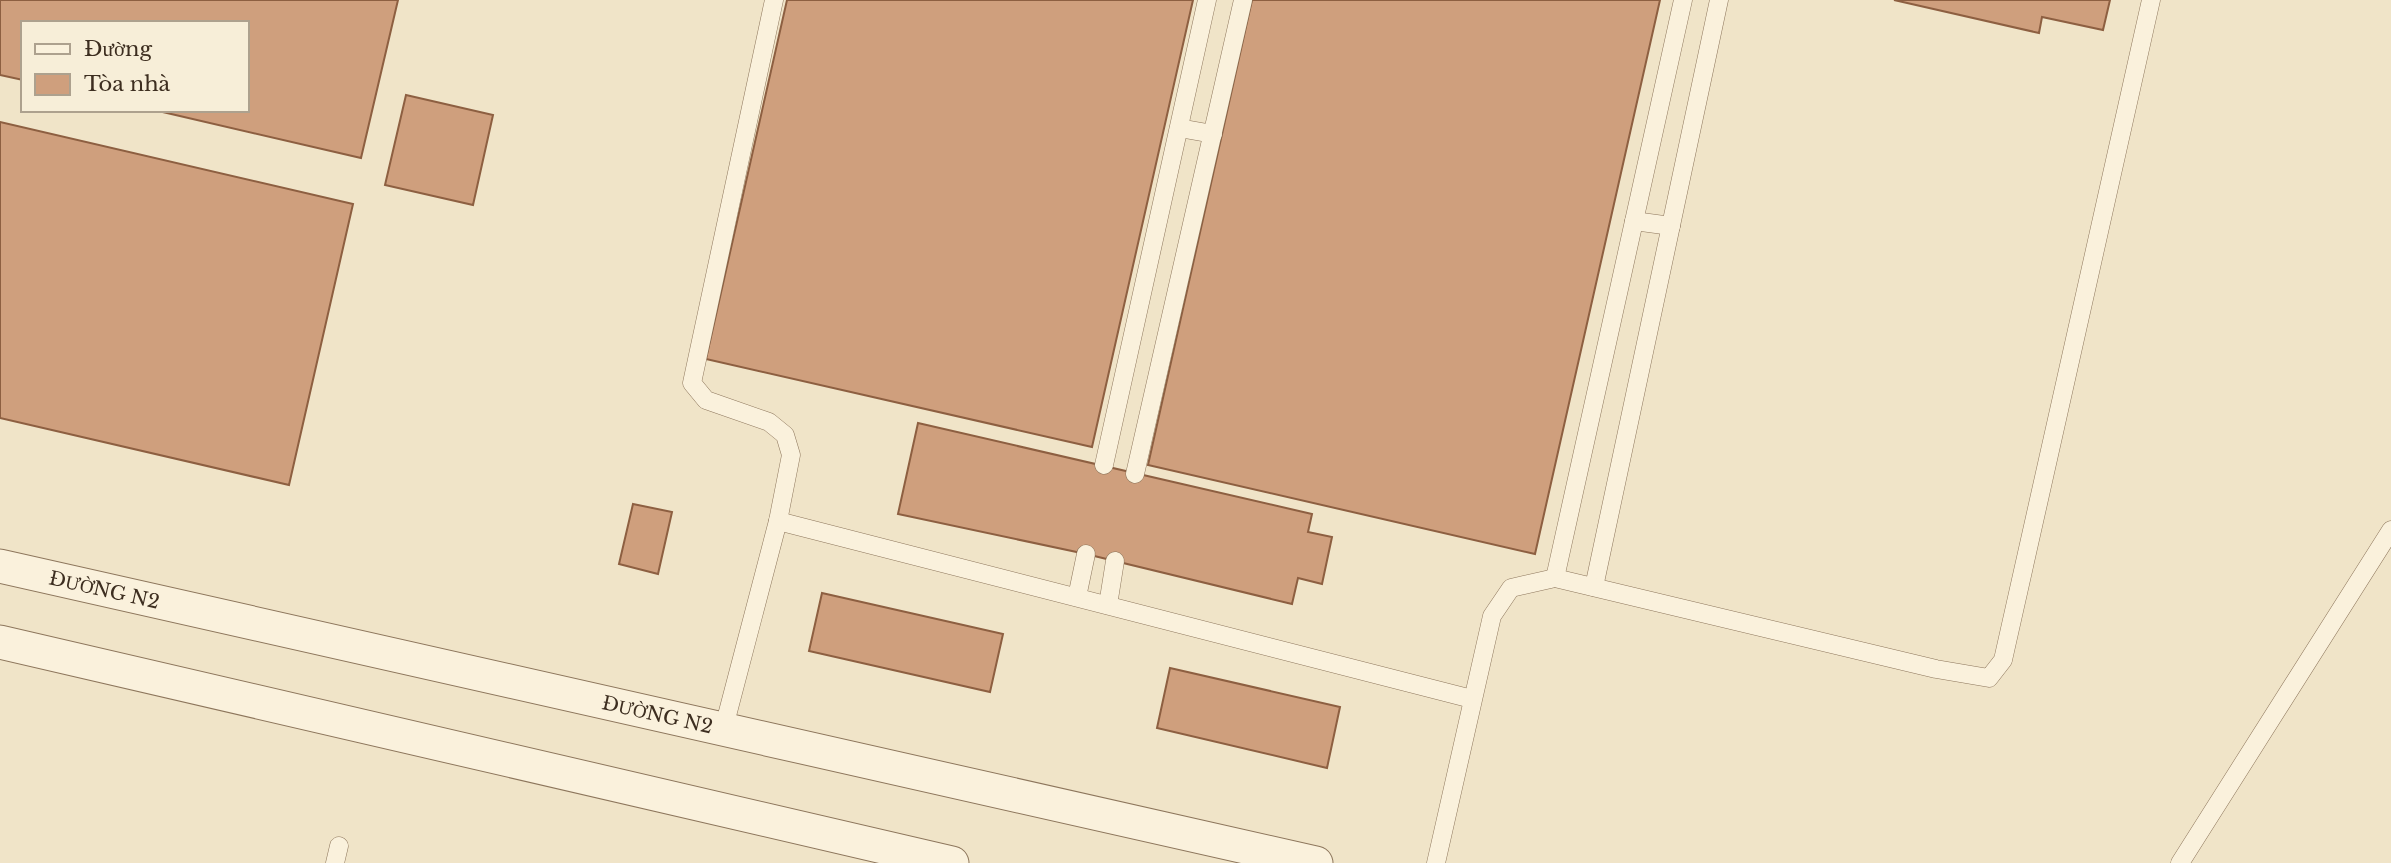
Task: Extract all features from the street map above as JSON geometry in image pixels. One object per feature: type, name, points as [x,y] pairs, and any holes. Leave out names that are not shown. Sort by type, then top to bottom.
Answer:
[{"type":"street","name":"ĐƯỜNG N2","points":[[0,566],[724,727],[1316,863]]},
{"type":"street","points":[[0,642],[951,863]]},
{"type":"lane","points":[[724,727],[778,521],[791,455],[785,435],[769,422],[706,400],[692,383],[774,0]]},
{"type":"lane","points":[[1104,466],[1207,0]]},
{"type":"lane","points":[[1135,474],[1243,0]]},
{"type":"lane","points":[[1555,578],[1683,0]]},
{"type":"lane","points":[[1594,587],[1718,0]]},
{"type":"lane","points":[[1436,863],[1492,616],[1511,588],[1555,578],[1936,669],[1989,678],[2003,660],[2151,0]]},
{"type":"lane","points":[[1179,128],[1213,134]]},
{"type":"lane","points":[[1634,221],[1671,226]]},
{"type":"lane","points":[[778,521],[1472,699]]},
{"type":"lane","points":[[2180,863],[2391,530]]},
{"type":"lane","points":[[1077,597],[1086,554]]},
{"type":"lane","points":[[1108,605],[1115,561]]},
{"type":"building","points":[[0,0],[398,0],[361,158],[163,112],[248,112],[248,21],[21,21],[21,80],[0,75]]},
{"type":"building","points":[[787,0],[1193,0],[1092,447],[706,359]]},
{"type":"building","points":[[1252,0],[1660,0],[1535,554],[1148,465]]},
{"type":"building","points":[[1894,0],[2110,0],[2103,30],[2042,17],[2039,33]]},
{"type":"building","points":[[406,95],[493,115],[473,205],[385,185]]},
{"type":"building","points":[[0,122],[353,204],[289,485],[0,418]]},
{"type":"building","points":[[918,423],[1312,514],[1308,532],[1332,537],[1322,584],[1298,578],[1292,604],[1086,554],[898,514]]},
{"type":"building","points":[[633,504],[672,512],[658,574],[619,564]]},
{"type":"building","points":[[822,593],[1003,634],[990,692],[809,651]]},
{"type":"building","points":[[1170,668],[1340,707],[1327,768],[1157,728]]}]
